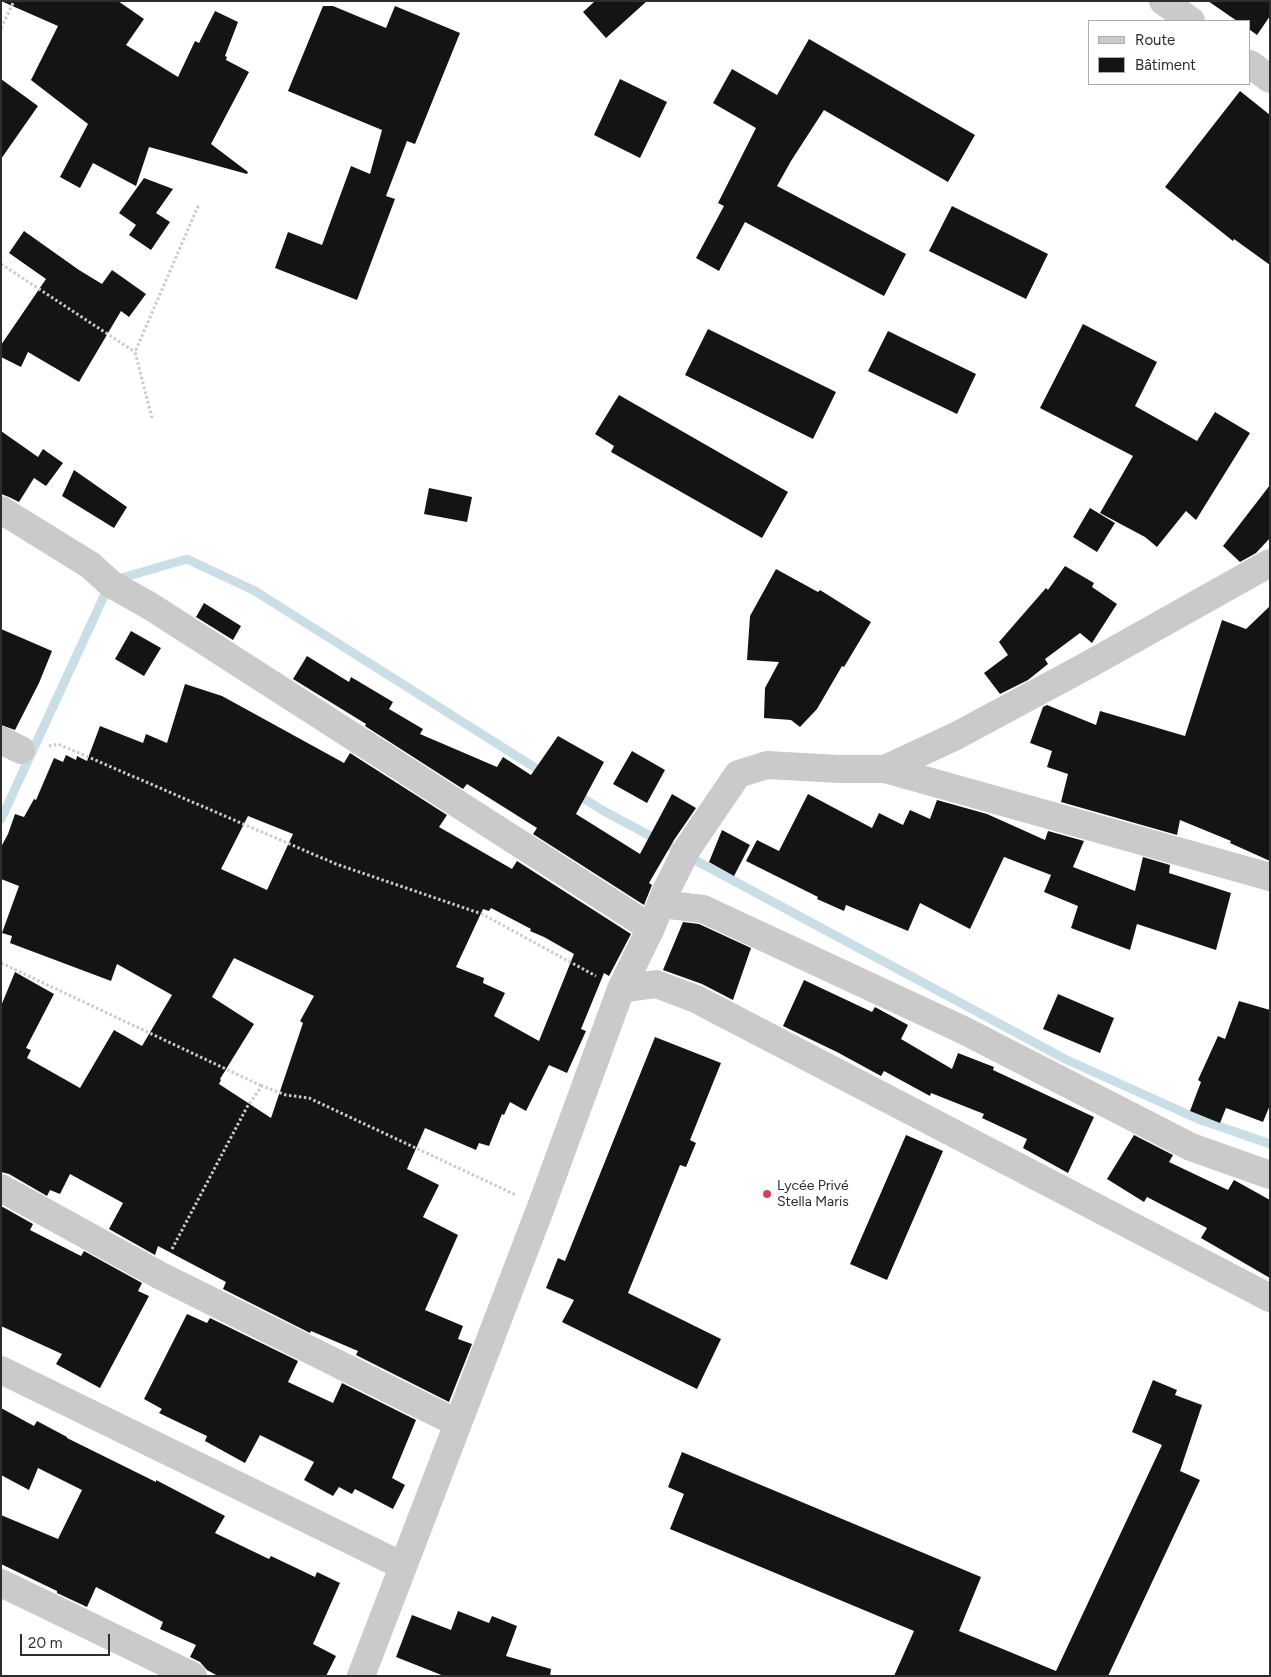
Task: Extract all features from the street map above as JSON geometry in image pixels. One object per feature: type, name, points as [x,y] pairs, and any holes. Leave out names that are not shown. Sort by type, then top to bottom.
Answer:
[{"type":"street","points":[[1163,1],[1190,20]]},
{"type":"street","points":[[1251,65],[1270,79]]},
{"type":"street","points":[[1,510],[90,565],[111,584],[659,908],[703,909],[963,1030],[1191,1148],[1270,1175]]},
{"type":"street","points":[[884,769],[964,732],[1088,665],[1270,562]]},
{"type":"street","points":[[361,1676],[541,1207],[621,989],[687,849],[738,774],[767,766],[884,769],[1270,877]]},
{"type":"street","points":[[621,989],[656,984],[696,999],[1270,1298]]},
{"type":"street","points":[[1,1188],[159,1276],[457,1423]]},
{"type":"street","points":[[1,1370],[403,1566]]},
{"type":"street","points":[[1,1583],[193,1676]]},
{"type":"path","points":[[1,28],[14,1]]},
{"type":"path","points":[[152,418],[135,352],[199,204]]},
{"type":"path","points":[[1,264],[135,352]]},
{"type":"path","points":[[58,744],[336,864],[482,914],[621,989]]},
{"type":"path","points":[[1,963],[262,1086],[286,1095],[309,1098],[541,1207]]},
{"type":"path","points":[[159,1276],[247,1107],[262,1086]]},
{"type":"building","points":[[1,1],[118,1],[144,19],[126,45],[178,77],[195,41],[199,43],[215,11],[238,22],[225,56],[227,57],[226,60],[249,72],[211,144],[248,172],[247,174],[149,147],[136,186],[93,163],[80,188],[60,177],[88,124],[31,80],[58,26]]},
{"type":"building","points":[[595,1],[647,1],[606,38],[583,12]]},
{"type":"building","points":[[1208,1],[1270,1],[1270,16],[1257,35],[1251,31],[1251,20],[1236,20]]},
{"type":"building","points":[[323,6],[333,6],[386,28],[395,6],[460,33],[415,144],[407,141],[386,196],[395,199],[357,300],[275,268],[288,232],[322,245],[351,166],[370,174],[382,130],[288,91]]},
{"type":"building","points":[[809,39],[975,135],[948,182],[824,110],[791,161],[777,186],[906,254],[884,296],[745,222],[719,271],[696,258],[724,206],[718,203],[756,128],[713,103],[732,69],[777,95]]},
{"type":"building","points":[[1,79],[38,106],[1,159]]},
{"type":"building","points":[[620,79],[667,102],[640,158],[594,135]]},
{"type":"building","points":[[1240,91],[1270,115],[1270,265],[1234,239],[1233,241],[1165,187]]},
{"type":"building","points":[[144,178],[173,189],[156,213],[170,222],[151,250],[129,235],[136,225],[119,213]]},
{"type":"building","points":[[952,206],[1048,254],[1026,299],[929,251]]},
{"type":"building","points":[[24,231],[102,284],[112,270],[146,294],[129,317],[121,311],[79,382],[28,352],[21,367],[1,357],[1,345],[46,279],[9,253]]},
{"type":"building","points":[[1083,324],[1157,362],[1135,406],[1197,441],[1215,412],[1250,433],[1196,520],[1186,511],[1157,547],[1145,537],[1100,513],[1133,456],[1040,408]]},
{"type":"building","points":[[708,329],[836,392],[813,439],[685,375]]},
{"type":"building","points":[[888,331],[976,374],[957,414],[868,371]]},
{"type":"building","points":[[619,395],[788,492],[762,538],[611,452],[614,446],[595,434]]},
{"type":"building","points":[[1,431],[38,457],[43,449],[63,463],[46,486],[34,478],[19,502],[1,494]]},
{"type":"building","points":[[74,470],[127,507],[114,528],[62,496]]},
{"type":"building","points":[[1270,485],[1270,538],[1256,553],[1240,562],[1223,546]]},
{"type":"building","points":[[429,488],[472,497],[467,522],[424,514]]},
{"type":"building","points":[[1090,508],[1115,523],[1097,552],[1073,537]]},
{"type":"building","points":[[1065,566],[1094,583],[1092,587],[1117,604],[1092,643],[1080,633],[1045,659],[1048,664],[1028,680],[1000,694],[984,673],[1008,655],[999,642],[1046,588],[1048,590]]},
{"type":"building","points":[[776,569],[818,592],[820,590],[871,622],[817,709],[800,727],[791,720],[764,718],[765,688],[779,662],[747,660],[750,616]]},
{"type":"building","points":[[204,603],[241,626],[233,640],[196,617]]},
{"type":"building","points":[[1270,606],[1270,861],[1230,843],[1231,841],[1180,820],[1177,835],[1061,802],[1068,774],[1047,767],[1052,751],[1030,743],[1043,707],[1047,705],[1096,725],[1100,711],[1185,736],[1222,620],[1246,629]]},
{"type":"building","points":[[1,629],[52,651],[39,683],[15,730],[1,725]]},
{"type":"building","points":[[131,631],[161,648],[144,676],[115,659]]},
{"type":"building","points":[[307,656],[349,682],[351,677],[393,702],[389,709],[423,729],[420,734],[497,767],[503,757],[531,775],[558,736],[604,762],[576,814],[640,854],[672,794],[696,808],[674,840],[649,883],[652,885],[644,905],[533,834],[537,828],[467,784],[463,789],[365,726],[366,724],[293,679]]},
{"type":"building","points":[[185,684],[222,696],[344,763],[350,753],[447,815],[439,827],[512,869],[517,861],[631,934],[609,976],[604,973],[581,1029],[586,1031],[567,1073],[549,1065],[526,1111],[510,1102],[504,1115],[502,1114],[489,1146],[479,1143],[476,1150],[425,1128],[407,1169],[439,1185],[423,1217],[458,1235],[425,1310],[463,1326],[458,1339],[472,1344],[449,1402],[356,1355],[358,1351],[311,1331],[310,1333],[223,1289],[226,1282],[158,1246],[155,1255],[109,1229],[123,1203],[70,1174],[60,1194],[50,1190],[47,1196],[9,1174],[1,1172],[1,1006],[15,972],[54,994],[26,1048],[31,1050],[27,1058],[80,1088],[114,1030],[142,1046],[172,995],[117,964],[111,981],[10,943],[12,936],[2,933],[19,886],[1,879],[1,847],[15,814],[24,817],[34,799],[36,800],[54,758],[63,762],[66,755],[76,760],[77,756],[87,761],[100,726],[143,743],[146,734],[167,743]],"holes":[[[248,816],[293,834],[267,890],[221,869]],[[491,908],[574,954],[539,1041],[494,1016],[505,993],[483,983],[484,978],[456,967],[483,909],[489,911]],[[234,958],[314,996],[300,1021],[303,1023],[271,1118],[219,1084],[220,1079],[254,1024],[212,997]]]},
{"type":"building","points":[[632,751],[665,770],[647,803],[613,784]]},
{"type":"building","points":[[808,794],[872,828],[879,813],[903,825],[910,810],[930,819],[937,800],[987,814],[1045,840],[1048,831],[1084,841],[1073,867],[1135,891],[1143,857],[1170,865],[1169,873],[1231,893],[1216,950],[1137,924],[1130,950],[1071,928],[1078,906],[1044,892],[1051,875],[1004,857],[970,929],[920,903],[908,931],[846,905],[844,911],[817,899],[818,897],[746,861],[757,840],[779,851]]},
{"type":"building","points":[[722,830],[750,845],[734,876],[709,862]]},
{"type":"building","points":[[683,922],[699,924],[751,948],[733,1000],[702,984],[663,970]]},
{"type":"building","points":[[804,980],[872,1012],[875,1007],[908,1025],[901,1039],[952,1069],[958,1053],[994,1067],[993,1070],[1094,1117],[1068,1173],[1023,1148],[1027,1139],[982,1118],[984,1114],[931,1093],[930,1096],[884,1071],[881,1076],[783,1026]]},
{"type":"building","points":[[1058,994],[1114,1018],[1100,1053],[1043,1029]]},
{"type":"building","points":[[1239,1001],[1270,1010],[1270,1105],[1263,1122],[1226,1108],[1220,1123],[1190,1111],[1201,1082],[1198,1080],[1218,1036],[1225,1039]]},
{"type":"building","points":[[655,1037],[721,1063],[690,1140],[696,1143],[686,1167],[680,1165],[628,1293],[721,1339],[697,1389],[562,1322],[574,1300],[546,1288],[558,1258],[565,1261]]},
{"type":"building","points":[[906,1135],[943,1151],[887,1280],[850,1264]]},
{"type":"building","points":[[1134,1135],[1173,1155],[1169,1162],[1228,1190],[1234,1180],[1270,1200],[1270,1278],[1201,1238],[1207,1228],[1147,1197],[1144,1202],[1107,1179]]},
{"type":"building","points":[[1,1206],[33,1224],[30,1230],[81,1256],[84,1251],[142,1283],[138,1291],[149,1296],[100,1388],[56,1364],[62,1354],[1,1326]]},
{"type":"building","points":[[187,1314],[207,1323],[210,1318],[298,1361],[288,1382],[333,1403],[342,1383],[416,1420],[392,1478],[405,1485],[393,1509],[355,1489],[352,1494],[339,1487],[333,1496],[304,1480],[314,1462],[260,1435],[245,1463],[205,1441],[207,1436],[159,1413],[162,1409],[144,1399]]},
{"type":"building","points":[[1153,1380],[1177,1390],[1175,1395],[1202,1405],[1180,1471],[1200,1480],[1108,1676],[894,1676],[914,1631],[670,1529],[684,1494],[668,1487],[682,1452],[981,1577],[959,1631],[1056,1671],[1162,1445],[1132,1432]]},
{"type":"building","points":[[1,1408],[34,1426],[37,1421],[67,1438],[156,1482],[156,1480],[225,1516],[215,1533],[269,1559],[271,1556],[315,1577],[317,1572],[340,1583],[313,1644],[336,1656],[326,1676],[218,1676],[190,1657],[196,1645],[160,1629],[163,1622],[96,1587],[87,1607],[1,1564],[1,1515],[58,1539],[82,1490],[38,1468],[29,1490],[1,1475]]},
{"type":"building","points":[[458,1611],[489,1623],[492,1616],[517,1626],[506,1656],[551,1669],[550,1676],[444,1676],[396,1657],[412,1615],[451,1630]]},
{"type":"waterway","points":[[1,819],[111,581],[187,559],[255,591],[545,774]]},
{"type":"waterway","points":[[575,793],[602,810],[1065,1059],[1198,1119],[1270,1144]]},
{"type":"place","name":"Lycée Privé Stella Maris","points":[[767,1194]]}]
